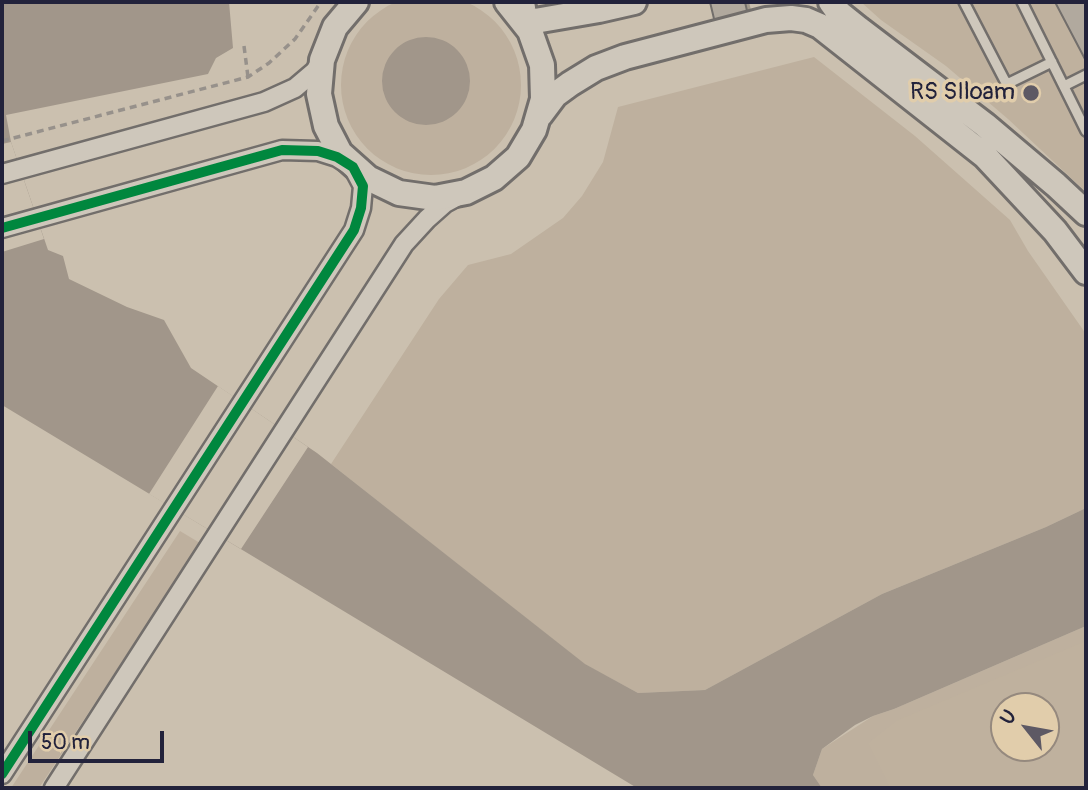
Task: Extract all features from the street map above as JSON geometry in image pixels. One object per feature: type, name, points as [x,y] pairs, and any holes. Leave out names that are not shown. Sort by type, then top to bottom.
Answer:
[{"type":"main road","points":[[356,2],[335,27],[322,60],[319,94],[326,126],[340,153],[368,178],[399,193],[435,198],[466,192],[494,178],[518,157],[534,130],[540,115],[544,83],[542,65],[538,47],[518,7]]},
{"type":"main road","points":[[518,7],[535,21],[634,2]]},
{"type":"main road","points":[[832,5],[985,125],[1086,214]]},
{"type":"main road","points":[[540,115],[555,95],[570,84],[596,68],[625,57],[766,20],[806,20],[820,26],[985,156],[1055,231],[1086,272]]},
{"type":"street","points":[[2,174],[264,102],[295,88],[315,71],[322,60]]},
{"type":"street","points":[[2,229],[282,150],[318,151],[337,157],[353,167],[363,186],[361,208],[354,230],[2,774]]},
{"type":"street","points":[[54,788],[404,244],[445,204],[466,192]]},
{"type":"lane","points":[[964,2],[1005,81],[1009,83],[1052,62]]},
{"type":"lane","points":[[1022,2],[1086,131]]},
{"type":"lane","points":[[1064,86],[1086,75]]},
{"type":"path","points":[[2,141],[248,77],[270,63],[295,39],[321,2]]},
{"type":"path","points":[[244,46],[248,77]]},
{"type":"shaded area","points":[[431,-5],[465,2],[495,21],[514,51],[521,85],[514,119],[495,149],[465,168],[431,175],[397,168],[367,149],[348,119],[341,85],[348,51],[367,21],[397,2]]},
{"type":"shaded area","points":[[2,2],[229,2],[233,48],[216,58],[208,74],[6,115],[11,142],[48,250],[63,256],[69,279],[127,307],[164,320],[191,368],[317,453],[585,664],[638,693],[705,690],[882,594],[1086,508],[1086,626],[855,725],[822,749],[813,775],[822,788],[637,788],[2,405]]},
{"type":"shaded area","name":"RS SIloam","points":[[861,2],[1086,2],[1086,192],[946,66],[881,20]]},
{"type":"shaded area","points":[[426,37],[451,44],[463,56],[470,81],[463,106],[451,118],[426,125],[401,118],[389,106],[382,81],[389,56],[401,44]]},
{"type":"shaded area","points":[[814,57],[915,136],[1010,220],[1028,251],[1086,334],[1086,508],[882,594],[705,690],[638,693],[584,664],[331,464],[439,299],[468,265],[511,254],[563,218],[582,196],[603,162],[618,107]]},
{"type":"shaded area","points":[[180,531],[200,543],[39,788],[11,788]]},
{"type":"shaded area","points":[[1086,626],[1086,641],[896,721],[868,743],[890,788],[822,788],[813,775],[822,749],[873,716]]},
{"type":"shaded area","points":[[1086,629],[1086,788],[837,788],[845,741]]},
{"type":"pier","points":[[11,142],[44,239],[2,252],[2,144]]},
{"type":"pier","points":[[218,386],[308,447],[241,549],[149,494]]},
{"type":"building","points":[[710,2],[745,2],[748,15],[715,23]]},
{"type":"building","points":[[1055,2],[1086,2],[1086,61]]},
{"type":"cycle path","points":[[2,228],[282,150],[318,151],[337,157],[353,167],[363,186],[361,208],[354,230],[2,774]]},
{"type":"place","name":"RS SIloam","points":[[1031,93]]}]
